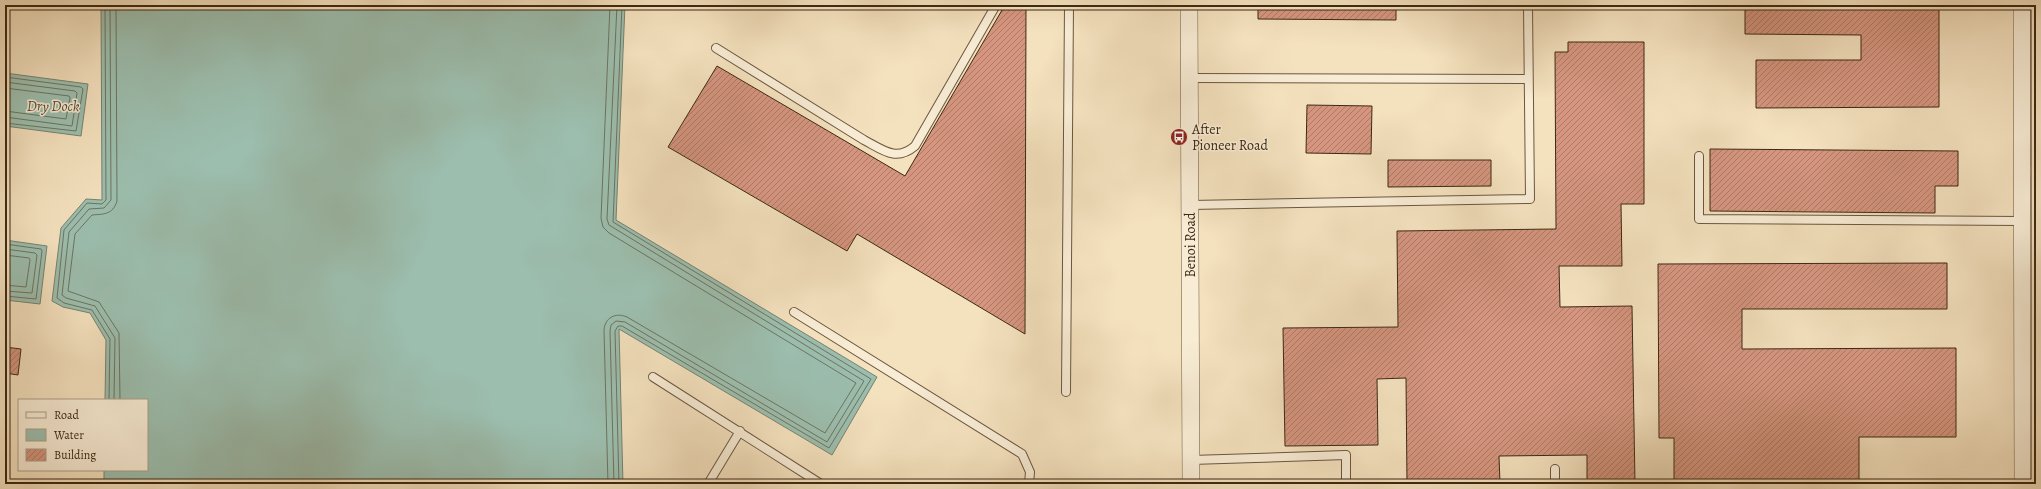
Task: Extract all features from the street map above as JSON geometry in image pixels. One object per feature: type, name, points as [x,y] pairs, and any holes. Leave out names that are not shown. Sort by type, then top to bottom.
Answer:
[{"type":"street","name":"Benoi Road","points":[[1189,5],[1191,484]]},
{"type":"street","points":[[2022,5],[2029,171],[2023,221],[2030,425],[2023,484]]},
{"type":"lane","points":[[716,48],[864,140],[888,152],[899,154],[907,153],[915,146],[996,5]]},
{"type":"lane","points":[[1066,392],[1069,5]]},
{"type":"lane","points":[[1190,205],[1530,199],[1528,5]]},
{"type":"lane","points":[[1189,78],[1528,79]]},
{"type":"lane","points":[[1699,156],[1699,219],[2023,221]]},
{"type":"lane","points":[[794,312],[1022,454],[1030,472],[1029,484]]},
{"type":"lane","points":[[653,377],[821,484]]},
{"type":"lane","points":[[708,484],[740,431]]},
{"type":"lane","points":[[1191,460],[1346,455],[1346,484]]},
{"type":"lane","points":[[1554,469],[1555,484]]},
{"type":"water","points":[[101,5],[625,5],[616,220],[877,377],[832,455],[619,329],[623,484],[104,484],[104,471],[148,471],[148,399],[105,399],[106,340],[90,313],[63,307],[52,301],[61,228],[86,199],[102,200]]},
{"type":"water","name":"Dry Dock","points":[[5,73],[88,84],[81,136],[5,126]]},
{"type":"water","points":[[5,240],[47,246],[40,304],[5,300]]},
{"type":"building","points":[[1005,5],[1026,5],[1025,334],[857,234],[847,251],[668,147],[717,66],[905,176]]},
{"type":"building","points":[[1258,5],[1396,5],[1396,20],[1258,19]]},
{"type":"building","points":[[1745,5],[1939,5],[1939,107],[1756,108],[1756,60],[1861,60],[1861,35],[1745,34]]},
{"type":"building","points":[[1568,42],[1644,42],[1644,204],[1621,204],[1622,266],[1559,266],[1560,307],[1632,306],[1635,484],[1587,484],[1587,455],[1499,456],[1500,484],[1407,484],[1406,378],[1377,379],[1378,445],[1285,446],[1283,328],[1398,327],[1397,231],[1556,229],[1555,52],[1568,52]]},
{"type":"building","points":[[1307,105],[1372,106],[1371,154],[1306,153]]},
{"type":"building","points":[[1710,149],[1958,151],[1958,186],[1935,186],[1935,213],[1710,211]]},
{"type":"building","points":[[1388,160],[1491,160],[1491,186],[1388,187]]},
{"type":"building","points":[[1947,263],[1947,309],[1742,309],[1742,349],[1956,348],[1956,437],[1859,437],[1859,484],[1674,484],[1674,438],[1659,438],[1658,264]]},
{"type":"building","points":[[5,347],[21,349],[18,375],[5,373]]},
{"type":"place","name":"After Pioneer Road","points":[[1179,137]]}]
